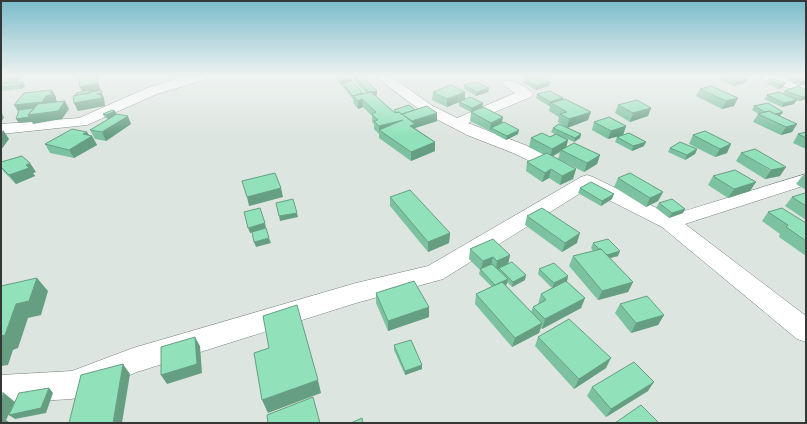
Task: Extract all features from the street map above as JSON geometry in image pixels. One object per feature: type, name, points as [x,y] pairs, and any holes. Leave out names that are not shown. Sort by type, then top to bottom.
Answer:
[{"type":"street","points":[[1,129],[82,122],[141,96]]},
{"type":"street","points":[[411,96],[426,108],[455,123],[479,134],[520,149],[669,222],[806,331]]},
{"type":"street","points":[[455,123],[522,96]]},
{"type":"street","points":[[669,222],[806,179]]},
{"type":"street","points":[[1,389],[72,385],[155,354],[356,293],[435,273],[587,181]]},
{"type":"building","points":[[22,96],[47,96],[42,102],[14,105]]},
{"type":"building","points":[[73,96],[101,96],[102,98],[74,103]]},
{"type":"building","points":[[353,96],[375,96],[395,113],[399,112],[415,124],[410,126],[435,142],[411,152],[379,130],[403,120],[379,126],[374,121],[378,120],[372,114],[376,112],[362,99],[358,101]]},
{"type":"building","points":[[441,96],[455,96],[447,99]]},
{"type":"building","points":[[540,96],[559,96],[563,98],[550,102]]},
{"type":"building","points":[[715,96],[733,96],[738,98],[726,101]]},
{"type":"building","points":[[769,96],[788,96],[797,100],[784,103]]},
{"type":"building","points":[[470,97],[483,103],[472,108],[459,102]]},
{"type":"building","points":[[565,99],[591,112],[569,119],[560,114],[567,112],[551,103]]},
{"type":"building","points":[[637,100],[651,108],[633,113],[618,105]]},
{"type":"building","points":[[65,101],[58,111],[28,115],[38,104]]},
{"type":"building","points":[[768,103],[783,112],[775,114],[769,111],[765,112],[754,106]]},
{"type":"building","points":[[409,105],[415,110],[402,115],[394,110]]},
{"type":"building","points":[[427,106],[437,113],[412,121],[402,114]]},
{"type":"building","points":[[483,107],[503,117],[491,123],[471,112]]},
{"type":"building","points":[[34,108],[28,115],[29,117],[16,119],[19,110]]},
{"type":"building","points":[[112,110],[115,111],[106,115],[103,114]]},
{"type":"building","points":[[769,111],[797,124],[786,127],[758,114]]},
{"type":"building","points":[[117,114],[128,116],[102,132],[90,130]]},
{"type":"building","points":[[609,117],[626,126],[611,131],[594,122]]},
{"type":"building","points":[[504,122],[519,130],[507,136],[491,128]]},
{"type":"building","points":[[559,124],[581,134],[575,138],[553,128]]},
{"type":"building","points":[[72,129],[87,132],[83,134],[92,136],[69,150],[45,144]]},
{"type":"building","points":[[705,131],[731,144],[720,149],[693,135]]},
{"type":"building","points":[[806,132],[806,138],[798,134]]},
{"type":"building","points":[[542,133],[550,137],[556,134],[568,140],[552,149],[531,138]]},
{"type":"building","points":[[629,133],[646,142],[633,146],[617,137]]},
{"type":"building","points":[[680,142],[697,149],[687,155],[670,148]]},
{"type":"building","points":[[574,143],[600,155],[587,163],[561,150]]},
{"type":"building","points":[[755,149],[786,167],[771,170],[741,153]]},
{"type":"building","points":[[547,153],[576,169],[562,176],[551,169],[545,173],[527,162]]},
{"type":"building","points":[[22,156],[30,163],[26,165],[29,168],[9,175],[1,167],[1,162]]},
{"type":"building","points":[[735,170],[756,182],[734,189],[713,176]]},
{"type":"building","points":[[275,173],[281,188],[247,197],[242,181]]},
{"type":"building","points":[[630,173],[663,192],[650,198],[618,178]]},
{"type":"building","points":[[591,182],[614,194],[602,201],[580,188]]},
{"type":"building","points":[[410,190],[450,233],[428,242],[390,197]]},
{"type":"building","points":[[805,193],[806,206],[792,197]]},
{"type":"building","points":[[293,199],[297,213],[279,216],[276,203]]},
{"type":"building","points":[[672,199],[685,209],[672,213],[659,203]]},
{"type":"building","points":[[260,208],[265,223],[248,228],[244,212]]},
{"type":"building","points":[[542,208],[580,233],[565,243],[527,216]]},
{"type":"building","points":[[782,208],[806,223],[806,241],[786,227],[788,225],[768,212]]},
{"type":"building","points":[[266,228],[269,238],[254,242],[252,232]]},
{"type":"building","points":[[493,239],[510,255],[497,261],[493,257],[483,261],[470,249]]},
{"type":"building","points":[[608,239],[620,251],[607,255],[593,243]]},
{"type":"building","points":[[601,249],[633,282],[602,291],[573,256]]},
{"type":"building","points":[[512,262],[526,275],[513,282],[499,268]]},
{"type":"building","points":[[554,263],[568,276],[554,283],[539,269]]},
{"type":"building","points":[[492,264],[508,279],[495,285],[480,269]]},
{"type":"building","points":[[37,278],[29,301],[16,304],[5,335],[1,336],[1,286]]},
{"type":"building","points":[[414,281],[429,307],[388,321],[376,293]]},
{"type":"building","points":[[566,281],[585,298],[545,319],[533,307],[546,300],[541,294]]},
{"type":"building","points":[[502,282],[542,323],[515,338],[476,294]]},
{"type":"building","points":[[647,296],[664,315],[636,323],[620,304]]},
{"type":"building","points":[[297,305],[318,380],[262,400],[254,353],[269,348],[263,316]]},
{"type":"building","points":[[569,319],[611,358],[579,379],[538,337]]},
{"type":"building","points":[[195,337],[197,364],[161,375],[161,347]]},
{"type":"building","points":[[411,340],[422,365],[405,371],[394,345]]},
{"type":"building","points":[[634,362],[654,382],[611,409],[592,387]]},
{"type":"building","points":[[123,364],[113,423],[69,423],[81,375]]},
{"type":"building","points":[[49,388],[41,408],[9,415],[19,393]]},
{"type":"building","points":[[1,393],[4,393],[1,400]]},
{"type":"building","points":[[313,397],[320,423],[268,423],[267,415]]},
{"type":"building","points":[[641,405],[659,423],[615,423]]},
{"type":"building","points":[[362,418],[363,423],[351,423]]}]
